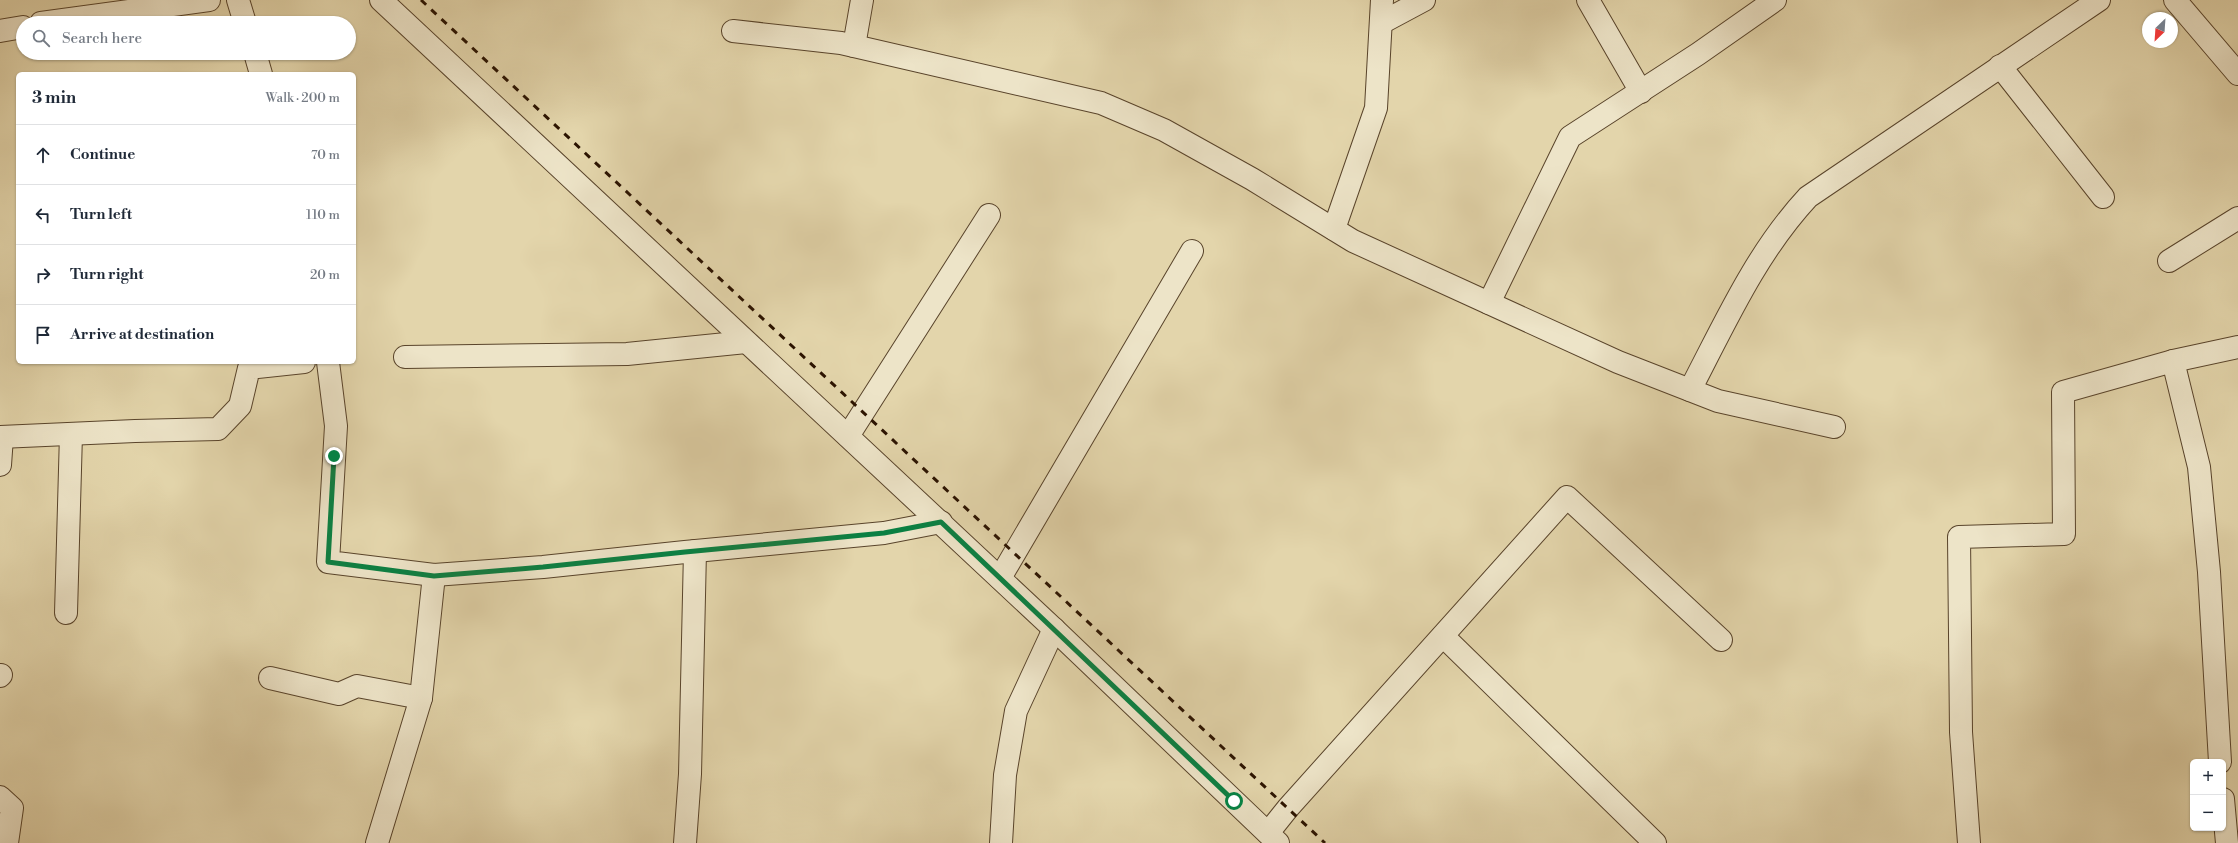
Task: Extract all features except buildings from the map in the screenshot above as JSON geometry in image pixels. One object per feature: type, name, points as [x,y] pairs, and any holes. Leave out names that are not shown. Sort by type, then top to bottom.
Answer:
[{"type":"street","points":[[92,16],[209,0]]},
{"type":"street","points":[[238,0],[243,16]]},
{"type":"street","points":[[381,0],[746,342],[941,522],[1273,838],[1288,808],[1567,497],[1721,640]]},
{"type":"street","points":[[854,46],[862,0]]},
{"type":"street","points":[[1334,229],[1376,108],[1382,0]]},
{"type":"street","points":[[1381,23],[1424,0]]},
{"type":"street","points":[[1588,0],[1641,92]]},
{"type":"street","points":[[1488,303],[1570,137],[1641,92],[1775,0]]},
{"type":"street","points":[[1690,390],[1751,273],[1784,223],[1808,197],[2099,0]]},
{"type":"street","points":[[2175,0],[2238,74]]},
{"type":"street","points":[[0,31],[16,28]]},
{"type":"street","points":[[733,32],[854,46],[1101,103],[1164,130],[1353,241],[1618,362],[1718,401],[1834,427]]},
{"type":"street","points":[[257,60],[260,72]]},
{"type":"street","points":[[2000,66],[2102,197]]},
{"type":"street","points":[[848,436],[989,215]]},
{"type":"street","points":[[2169,261],[2238,218]]},
{"type":"street","points":[[1000,578],[1192,251]]},
{"type":"street","points":[[405,357],[627,354],[746,342]]},
{"type":"street","points":[[1968,843],[1961,732],[1960,537],[2064,534],[2063,392],[2173,361],[2238,347]]},
{"type":"street","points":[[2173,361],[2199,467],[2210,572],[2220,759]]},
{"type":"street","points":[[0,465],[1,437],[218,430],[240,406],[249,368],[286,364]]},
{"type":"street","points":[[328,364],[336,426],[328,562],[434,576],[543,567],[884,533],[941,522]]},
{"type":"street","points":[[66,613],[71,434]]},
{"type":"street","points":[[685,843],[690,774],[695,551]]},
{"type":"street","points":[[377,843],[421,698],[434,576]]},
{"type":"street","points":[[1001,843],[1005,775],[1016,711],[1054,629]]},
{"type":"street","points":[[1443,636],[1655,843]]},
{"type":"street","points":[[270,678],[339,694],[357,686],[421,698]]},
{"type":"street","points":[[2226,766],[2238,764]]},
{"type":"street","points":[[0,797],[12,808],[7,843]]},
{"type":"street","points":[[2225,831],[2226,843]]},
{"type":"railway","points":[[421,0],[1325,843]]},
{"type":"route","points":[[334,456],[328,562],[434,576],[543,567],[884,533],[941,522],[1234,801]]}]
